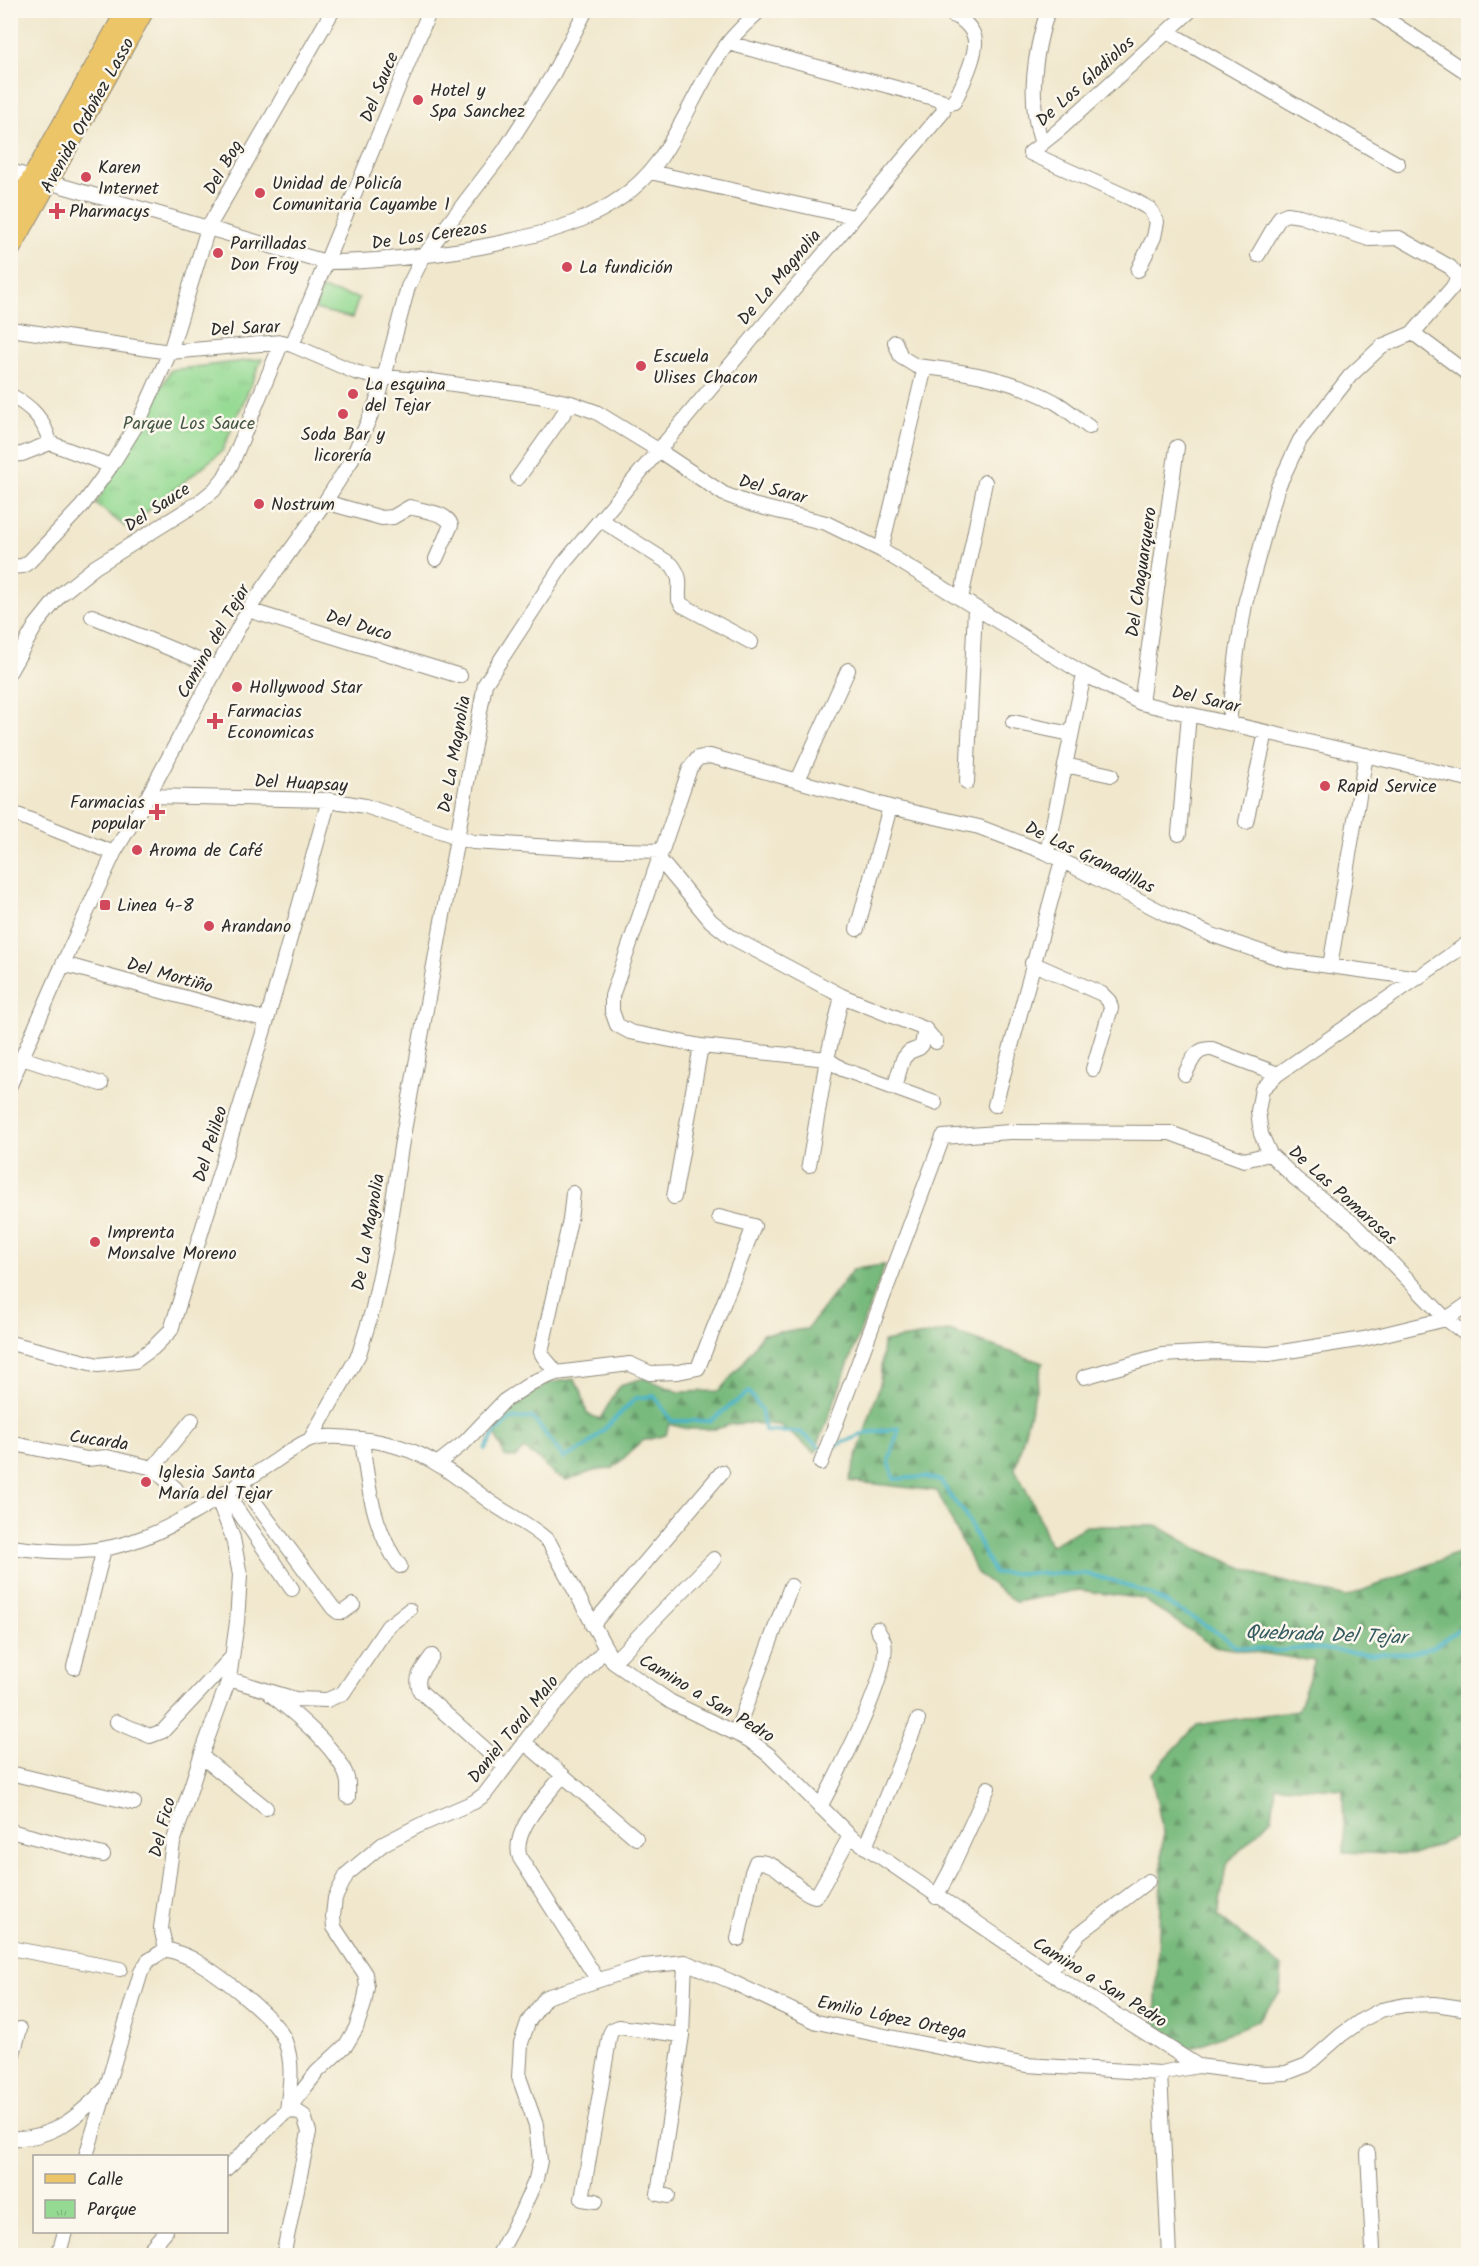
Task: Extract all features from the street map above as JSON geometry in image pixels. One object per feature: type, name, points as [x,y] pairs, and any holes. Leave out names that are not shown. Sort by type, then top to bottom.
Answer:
[{"type":"main road","name":"Avenida Ordoñez Lasso","points":[[10,251],[41,179],[126,10]]},
{"type":"main road","name":"Avenida Ordoñez Lasso","points":[[10,216],[41,179],[145,10]]},
{"type":"street","name":"Del Bog","points":[[10,567],[22,566],[30,561],[82,506],[111,466],[140,419],[170,352],[208,228],[333,10]]},
{"type":"street","name":"Del Sauce","points":[[10,670],[36,625],[60,595],[95,567],[198,503],[224,478],[326,262],[430,10]]},
{"type":"street","name":"Camino del Tejar","points":[[10,1085],[114,853],[148,796],[248,610],[326,502],[351,461],[366,429],[384,377],[408,287],[423,257],[504,151],[552,76],[586,10]]},
{"type":"street","name":"De Los Cerezos","points":[[10,171],[326,262],[363,262],[423,257],[514,240],[567,225],[614,203],[635,187],[658,162],[728,43],[760,10]]},
{"type":"street","points":[[1042,144],[1033,110],[1034,72],[1048,10]]},
{"type":"street","name":"De Los Gladiolos","points":[[1138,270],[1154,237],[1157,222],[1150,209],[1030,153],[1191,10]]},
{"type":"street","points":[[1373,10],[1389,15],[1468,73]]},
{"type":"street","name":"De La Magnolia","points":[[310,1440],[359,1354],[373,1308],[386,1247],[401,1147],[485,684],[563,564],[943,112],[944,105],[954,102],[964,83],[976,43],[968,25],[954,16]]},
{"type":"street","points":[[1168,32],[1398,164]]},
{"type":"street","points":[[728,43],[940,100],[944,105]]},
{"type":"street","points":[[650,172],[854,217]]},
{"type":"street","points":[[1229,723],[1245,604],[1270,510],[1300,440],[1350,376],[1382,345],[1413,333],[1457,280],[1450,267],[1399,238],[1369,239],[1300,216],[1287,214],[1280,217],[1258,255]]},
{"type":"street","name":"Del Sarar","points":[[10,329],[170,352],[287,344],[355,372],[432,381],[571,403],[596,412],[724,494],[739,501],[826,523],[881,550],[1084,674],[1141,703],[1468,779]]},
{"type":"street","points":[[1413,333],[1468,374]]},
{"type":"street","points":[[895,342],[901,357],[916,366],[978,375],[1015,385],[1054,402],[1089,427]]},
{"type":"street","points":[[881,550],[925,367]]},
{"type":"street","points":[[10,395],[38,415],[47,429],[50,443]]},
{"type":"street","points":[[518,478],[571,403]]},
{"type":"street","points":[[10,455],[22,454],[50,443],[111,466]]},
{"type":"street","name":"Del Chaguarquero","points":[[1141,703],[1177,447]]},
{"type":"street","points":[[961,599],[985,482]]},
{"type":"street","points":[[326,502],[382,519],[393,517],[410,507],[445,517],[450,520],[450,525],[436,559]]},
{"type":"street","points":[[601,520],[672,565],[678,573],[681,584],[679,600],[682,605],[751,642]]},
{"type":"street","points":[[967,782],[975,608]]},
{"type":"street","name":"Del Duco","points":[[248,610],[460,676]]},
{"type":"street","points":[[92,616],[217,668]]},
{"type":"street","points":[[798,780],[848,670]]},
{"type":"street","points":[[1047,853],[1084,674]]},
{"type":"street","points":[[1179,834],[1189,714]]},
{"type":"street","points":[[1013,722],[1071,734]]},
{"type":"street","points":[[1246,822],[1266,732]]},
{"type":"street","points":[[1330,966],[1366,755]]},
{"type":"street","name":"De Las Granadillas","points":[[660,855],[690,768],[698,758],[710,756],[890,807],[979,827],[1047,853],[1212,935],[1285,960],[1419,978]]},
{"type":"street","points":[[1065,765],[1111,775]]},
{"type":"street","name":"Del Huapsay","points":[[148,796],[329,800],[365,806],[473,842],[660,855]]},
{"type":"street","name":"Del Pelileo","points":[[10,1343],[98,1365],[135,1361],[153,1348],[171,1330],[267,1020],[329,800]]},
{"type":"street","points":[[857,929],[890,807]]},
{"type":"street","points":[[10,812],[114,853]]},
{"type":"street","points":[[660,855],[711,921],[731,937],[842,996],[925,1029],[936,1042]]},
{"type":"street","points":[[660,855],[612,996],[612,1011],[617,1025],[630,1032],[701,1046],[827,1059],[842,1069],[935,1103]]},
{"type":"street","points":[[995,1105],[1062,860]]},
{"type":"street","name":"De Las Pomarosas","points":[[1468,943],[1278,1074],[1262,1089],[1258,1111],[1261,1134],[1270,1154],[1296,1179],[1354,1224],[1446,1319],[1468,1336]]},
{"type":"street","points":[[1032,963],[1102,994],[1109,1001],[1111,1008],[1093,1069]]},
{"type":"street","name":"Del Mortiño","points":[[63,964],[267,1020]]},
{"type":"street","points":[[809,1165],[827,1059],[842,996]]},
{"type":"street","points":[[894,1088],[903,1059],[909,1052],[922,1045],[925,1029]]},
{"type":"street","points":[[674,1197],[701,1046]]},
{"type":"street","points":[[1185,1074],[1196,1053],[1204,1048],[1278,1074]]},
{"type":"street","points":[[22,1058],[101,1084]]},
{"type":"street","points":[[820,1463],[943,1137],[1010,1132],[1170,1133],[1244,1160],[1270,1154]]},
{"type":"street","points":[[556,1373],[541,1352],[570,1220],[573,1193]]},
{"type":"street","points":[[438,1463],[465,1442],[504,1401],[533,1382],[556,1373],[630,1364],[650,1373],[678,1372],[698,1368],[754,1226],[719,1217]]},
{"type":"street","points":[[1084,1377],[1162,1355],[1216,1352],[1269,1354],[1364,1339],[1446,1319],[1468,1304]]},
{"type":"street","points":[[153,1468],[192,1420]]},
{"type":"street","name":"Camino a San Pedro","points":[[10,1547],[64,1553],[104,1549],[131,1542],[156,1532],[310,1440],[337,1436],[401,1446],[438,1463],[549,1542],[613,1662],[671,1702],[736,1732],[769,1755],[850,1836],[936,1897],[1049,1972],[1198,2066],[1254,2073],[1286,2073],[1316,2058],[1341,2035],[1381,2010],[1405,2005],[1435,2004],[1468,2009]]},
{"type":"street","points":[[362,1439],[368,1483],[380,1527],[388,1550],[400,1566]]},
{"type":"street","name":"Cucarda","points":[[10,1443],[87,1459],[107,1457],[153,1468],[176,1489]]},
{"type":"street","points":[[592,1625],[722,1472]]},
{"type":"street","points":[[240,1482],[333,1608],[338,1612],[343,1612],[353,1605]]},
{"type":"street","points":[[221,1494],[292,1589]]},
{"type":"street","name":"Del Fico","points":[[166,1949],[161,1928],[173,1843],[229,1679],[232,1657],[240,1575],[221,1494]]},
{"type":"street","points":[[74,1667],[104,1549]]},
{"type":"street","points":[[613,1662],[714,1559]]},
{"type":"street","points":[[736,1732],[791,1586]]},
{"type":"street","points":[[229,1679],[295,1699],[327,1700],[343,1693],[388,1626],[409,1610]]},
{"type":"street","points":[[820,1807],[854,1740],[879,1676],[884,1641],[877,1629]]},
{"type":"street","name":"Daniel Toral Malo","points":[[228,2167],[286,2112],[317,2072],[346,2045],[356,2028],[367,1987],[364,1974],[334,1927],[335,1898],[341,1882],[347,1874],[383,1844],[474,1802],[490,1789],[504,1766],[606,1648]]},
{"type":"street","points":[[432,1656],[419,1674],[417,1683],[420,1691],[504,1766]]},
{"type":"street","points":[[117,1722],[150,1736],[163,1731],[232,1657]]},
{"type":"street","points":[[264,1689],[295,1714],[332,1750],[347,1776],[348,1797]]},
{"type":"street","points":[[865,1846],[918,1720]]},
{"type":"street","points":[[524,1742],[636,1838]]},
{"type":"street","points":[[201,1756],[266,1808]]},
{"type":"street","points":[[10,1773],[134,1803]]},
{"type":"street","points":[[563,1775],[524,1826],[517,1849],[520,1858],[597,1979]]},
{"type":"street","points":[[936,1897],[988,1788]]},
{"type":"street","points":[[10,1831],[103,1855]]},
{"type":"street","points":[[738,1939],[756,1862],[764,1862],[773,1866],[807,1894],[815,1896],[850,1836]]},
{"type":"street","points":[[1049,1972],[1079,1934],[1148,1881]]},
{"type":"street","points":[[10,1948],[120,1969]]},
{"type":"street","points":[[87,2155],[141,1972],[148,1961],[166,1949],[183,1954],[213,1972],[275,2024],[285,2041],[291,2067],[286,2112],[296,2111],[304,2116],[309,2132],[283,2256]]},
{"type":"street","points":[[668,2196],[658,2194],[682,2035],[685,1962]]},
{"type":"street","name":"Emilio López Ortega","points":[[498,2256],[532,2188],[540,2161],[536,2125],[519,2077],[521,2043],[532,2015],[546,1997],[643,1966],[685,1962],[817,2022],[1026,2065],[1160,2073],[1198,2066]]},
{"type":"street","points":[[596,2201],[582,2199],[612,2030],[619,2027],[682,2035]]},
{"type":"street","points":[[11,2060],[20,2028]]},
{"type":"street","points":[[1160,2073],[1169,2256]]},
{"type":"street","points":[[10,2138],[21,2139],[63,2126],[76,2117],[108,2085]]},
{"type":"street","points":[[1368,2152],[1373,2249],[1371,2256]]},
{"type":"street","points":[[58,2256],[65,2233]]},
{"type":"street","points":[[144,2256],[164,2233]]},
{"type":"green space","points":[[321,289],[359,298],[352,318],[315,309]]},
{"type":"green space","name":"Parque Los Sauce","points":[[262,359],[222,451],[127,528],[96,504],[171,370]]},
{"type":"green space","points":[[885,1265],[815,1453],[780,1425],[750,1423],[732,1424],[716,1429],[688,1429],[669,1424],[666,1435],[642,1441],[612,1469],[597,1470],[566,1480],[553,1474],[541,1461],[524,1449],[515,1458],[505,1456],[497,1439],[494,1422],[548,1383],[574,1379],[581,1390],[587,1414],[600,1419],[620,1385],[644,1378],[679,1392],[719,1391],[744,1362],[762,1334],[807,1329],[853,1269]]},
{"type":"green space","points":[[949,1331],[1043,1363],[1015,1469],[1034,1505],[1050,1546],[1086,1526],[1158,1526],[1196,1548],[1265,1577],[1346,1597],[1468,1549],[1468,1832],[1414,1855],[1344,1852],[1343,1789],[1276,1786],[1272,1817],[1226,1865],[1218,1916],[1282,1967],[1280,1993],[1257,2021],[1190,2049],[1155,2023],[1163,1832],[1151,1774],[1197,1725],[1298,1710],[1315,1661],[1213,1646],[1143,1599],[1079,1590],[1015,1602],[977,1573],[937,1491],[849,1481],[880,1384],[883,1342]]},
{"type":"waterway","name":"Quebrada Del Tejar","points":[[485,1449],[496,1432],[511,1419],[533,1418],[564,1458],[586,1447],[636,1398],[654,1396],[672,1421],[710,1421],[749,1392],[761,1410],[765,1431],[800,1432],[823,1450]]},
{"type":"waterway","name":"Quebrada Del Tejar","points":[[832,1447],[866,1433],[899,1428],[889,1461],[894,1479],[926,1477],[941,1481],[964,1512],[994,1573],[1086,1574],[1115,1581],[1152,1595],[1212,1629],[1235,1646],[1275,1651],[1308,1648],[1372,1654],[1412,1653],[1433,1647],[1468,1623]]},
{"type":"place","name":"Hotel y Spa Sanchez","points":[[418,100]]},
{"type":"place","name":"Karen Internet","points":[[86,177]]},
{"type":"place","name":"Unidad de Policía Comunitaria Cayambe 1","points":[[260,193]]},
{"type":"place","name":"Pharmacys","points":[[57,211]]},
{"type":"place","name":"Parrilladas Don Froy","points":[[218,253]]},
{"type":"place","name":"La fundición","points":[[567,267]]},
{"type":"place","name":"Escuela Ulises Chacon","points":[[641,366]]},
{"type":"place","name":"La esquina del Tejar","points":[[353,394]]},
{"type":"place","name":"Soda Bar y licorería","points":[[343,414]]},
{"type":"place","name":"Nostrum","points":[[259,504]]},
{"type":"place","name":"Hollywood Star","points":[[237,687]]},
{"type":"place","name":"Farmacias Economicas","points":[[215,721]]},
{"type":"place","name":"Rapid Service","points":[[1325,786]]},
{"type":"place","name":"Farmacias popular","points":[[157,812]]},
{"type":"place","name":"Aroma de Café","points":[[137,850]]},
{"type":"place","name":"Linea 4-8","points":[[105,905]]},
{"type":"place","name":"Arandano","points":[[209,926]]},
{"type":"place","name":"Imprenta Monsalve Moreno","points":[[95,1242]]},
{"type":"place","name":"Iglesia Santa María del Tejar","points":[[146,1482]]}]
